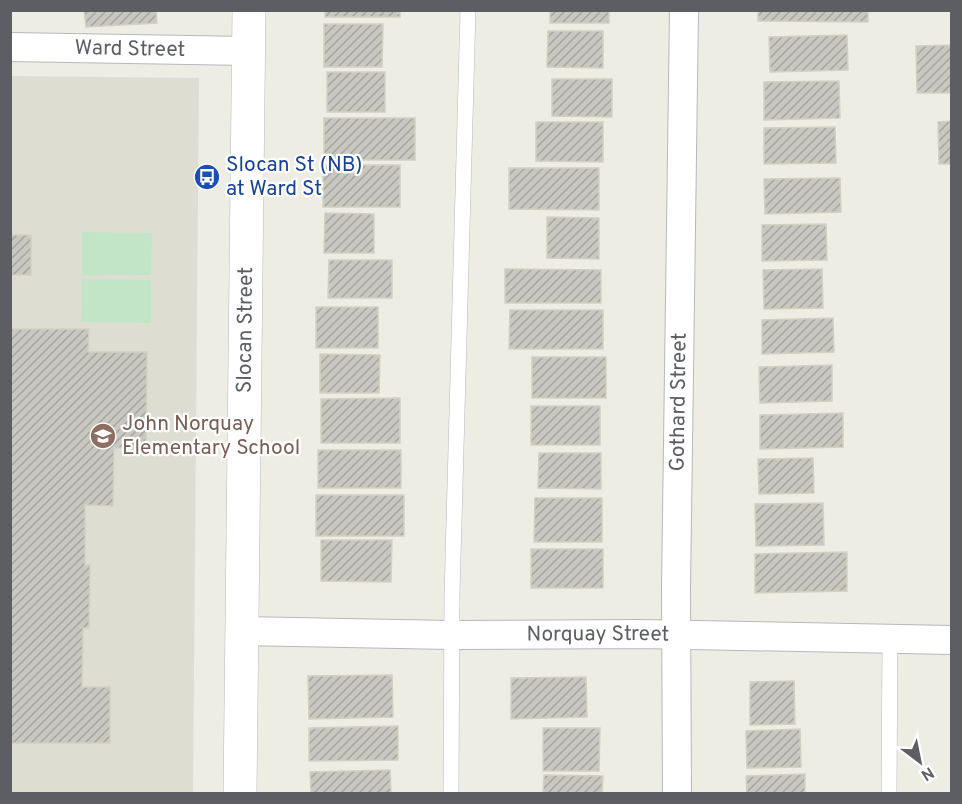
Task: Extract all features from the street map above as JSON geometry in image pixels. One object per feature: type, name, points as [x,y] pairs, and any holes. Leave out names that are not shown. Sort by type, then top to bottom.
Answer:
[{"type":"street","name":"Slocan Street","points":[[240,794],[249,10]]},
{"type":"street","name":"Gothard Street","points":[[677,794],[676,634],[684,10]]},
{"type":"street","name":"Ward Street","points":[[10,46],[248,51]]},
{"type":"street","name":"Norquay Street","points":[[242,631],[452,635],[676,634],[951,640]]},
{"type":"lane","points":[[451,794],[452,635],[468,10]]},
{"type":"lane","points":[[889,794],[890,640]]},
{"type":"shaded area","name":"John Norquay Elementary School","points":[[11,76],[199,78],[193,793],[11,794]]},
{"type":"green space","points":[[82,232],[152,233],[151,275],[82,275]]},
{"type":"green space","points":[[82,279],[151,280],[151,323],[81,322]]},
{"type":"building","points":[[84,10],[156,10],[157,23],[86,27]]},
{"type":"building","points":[[325,10],[400,10],[400,17],[325,17]]},
{"type":"building","points":[[550,10],[609,10],[609,23],[550,23]]},
{"type":"building","points":[[758,10],[868,10],[868,22],[758,21]]},
{"type":"building","points":[[324,24],[383,24],[382,67],[324,67]]},
{"type":"building","points":[[548,31],[603,31],[603,68],[547,67]]},
{"type":"building","points":[[847,35],[848,70],[770,72],[769,37]]},
{"type":"building","points":[[952,45],[952,93],[917,93],[916,46]]},
{"type":"building","points":[[327,72],[385,72],[385,112],[327,112]]},
{"type":"building","points":[[552,79],[612,79],[612,117],[552,116]]},
{"type":"building","points":[[839,81],[840,118],[764,120],[764,82]]},
{"type":"building","points":[[324,118],[415,118],[415,160],[324,160]]},
{"type":"building","points":[[952,121],[952,164],[939,164],[938,122]]},
{"type":"building","points":[[536,122],[603,122],[603,162],[536,161]]},
{"type":"building","points":[[835,127],[836,163],[764,164],[764,128]]},
{"type":"building","points":[[323,165],[400,165],[400,207],[323,207]]},
{"type":"building","points":[[509,168],[599,168],[599,210],[509,209]]},
{"type":"building","points":[[840,178],[841,212],[765,214],[764,179]]},
{"type":"building","points":[[325,213],[374,214],[374,253],[324,253]]},
{"type":"building","points":[[547,217],[599,218],[599,259],[547,258]]},
{"type":"building","points":[[826,224],[827,260],[762,261],[762,225]]},
{"type":"building","points":[[10,235],[31,235],[31,275],[10,275]]},
{"type":"building","points":[[329,260],[392,260],[392,298],[328,298]]},
{"type":"building","points":[[505,269],[601,270],[601,303],[505,303]]},
{"type":"building","points":[[822,269],[823,308],[764,309],[763,270]]},
{"type":"building","points":[[316,307],[378,307],[378,348],[316,348]]},
{"type":"building","points":[[510,310],[603,310],[603,349],[509,349]]},
{"type":"building","points":[[833,318],[834,352],[762,354],[762,320]]},
{"type":"building","points":[[10,329],[89,329],[88,352],[147,352],[146,448],[114,448],[113,506],[85,505],[85,565],[90,565],[89,628],[83,628],[82,687],[110,687],[110,743],[10,743]]},
{"type":"building","points":[[320,354],[380,355],[379,393],[320,393]]},
{"type":"building","points":[[532,357],[606,357],[606,398],[532,398]]},
{"type":"building","points":[[832,365],[832,401],[760,403],[759,367]]},
{"type":"building","points":[[400,398],[400,443],[321,443],[321,399]]},
{"type":"building","points":[[531,406],[600,406],[600,445],[531,445]]},
{"type":"building","points":[[843,413],[843,447],[760,449],[760,415]]},
{"type":"building","points":[[318,450],[401,450],[401,488],[318,488]]},
{"type":"building","points":[[539,453],[601,453],[601,489],[538,488]]},
{"type":"building","points":[[813,458],[814,493],[759,494],[758,459]]},
{"type":"building","points":[[316,495],[404,495],[404,536],[316,536]]},
{"type":"building","points":[[535,498],[602,498],[602,542],[534,542]]},
{"type":"building","points":[[823,503],[824,545],[756,546],[755,504]]},
{"type":"building","points":[[321,540],[392,540],[391,582],[321,581]]},
{"type":"building","points":[[531,549],[603,549],[603,588],[531,588]]},
{"type":"building","points":[[847,552],[847,591],[755,593],[755,554]]},
{"type":"building","points":[[392,675],[393,717],[309,719],[308,676]]},
{"type":"building","points":[[586,677],[587,717],[511,719],[511,678]]},
{"type":"building","points":[[794,681],[795,724],[750,725],[750,682]]},
{"type":"building","points":[[398,726],[398,760],[309,761],[309,728]]},
{"type":"building","points":[[543,728],[600,728],[599,771],[543,771]]},
{"type":"building","points":[[800,729],[801,767],[747,768],[746,731]]},
{"type":"building","points":[[390,770],[391,794],[311,794],[310,772]]},
{"type":"building","points":[[805,774],[805,794],[747,794],[746,776]]},
{"type":"building","points":[[544,775],[603,776],[602,794],[543,794]]},
{"type":"place","name":"Slocan St (NB) at Ward St","points":[[207,177]]},
{"type":"place","name":"John Norquay Elementary School","points":[[103,436]]}]
